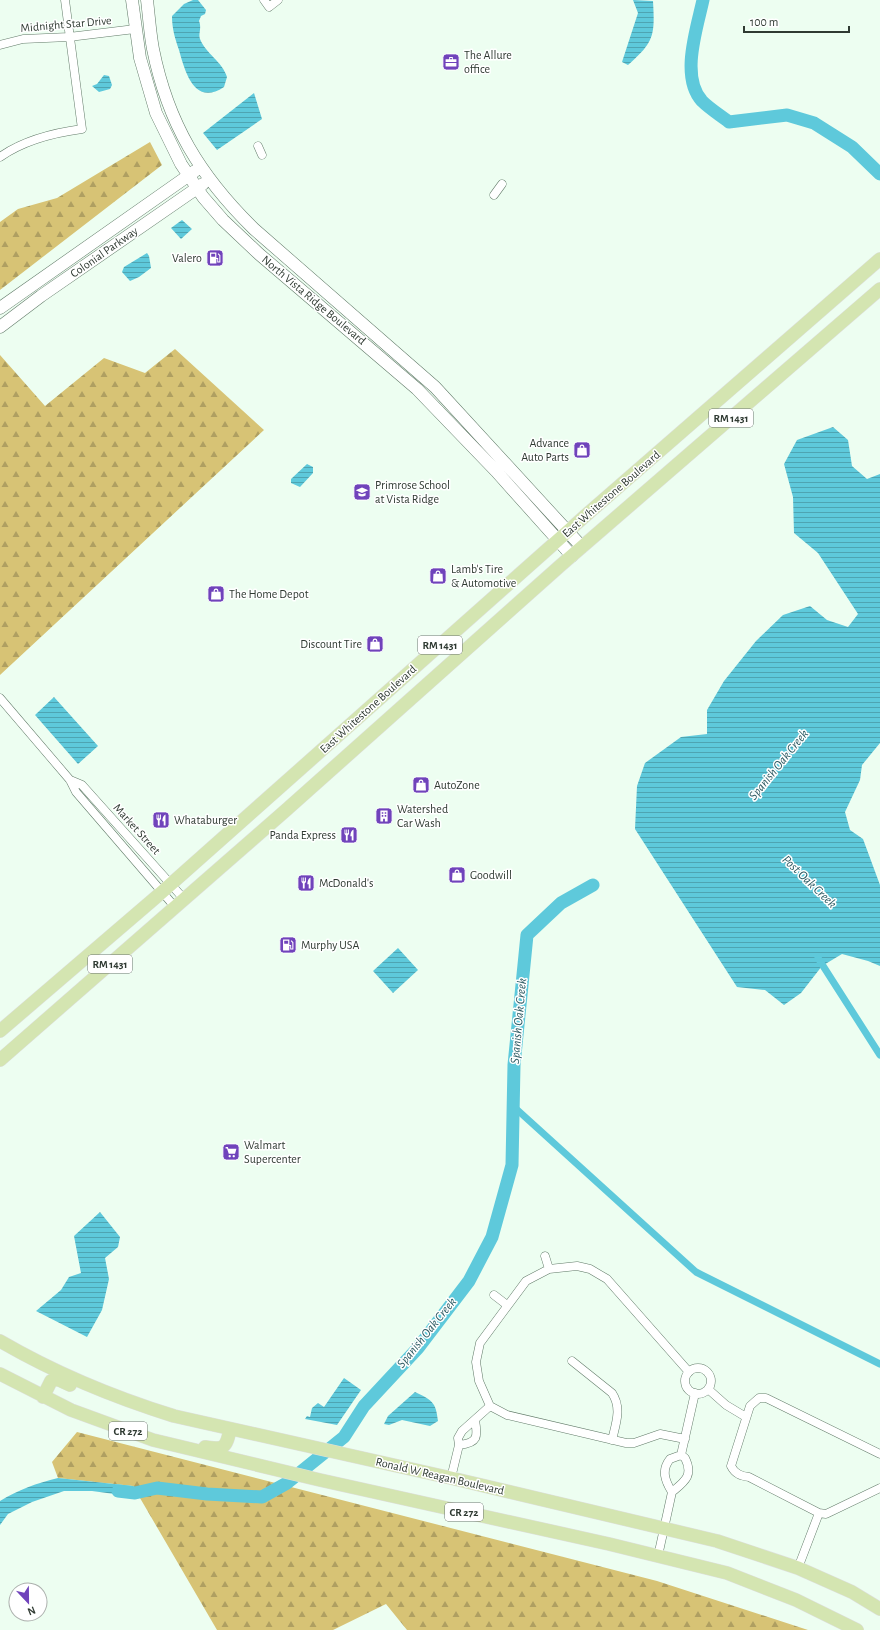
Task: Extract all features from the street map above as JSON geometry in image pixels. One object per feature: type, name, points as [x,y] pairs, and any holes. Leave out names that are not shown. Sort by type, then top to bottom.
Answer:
[{"type":"main road","name":"East Whitestone Boulevard","points":[[0,1031],[166,888],[562,536],[879,260]]},
{"type":"main road","name":"East Whitestone Boulevard","points":[[0,1060],[582,547],[880,289]]},
{"type":"main road","points":[[0,1039],[57,990],[64,976]]},
{"type":"main road","name":"Ronald W Reagan Boulevard","points":[[0,1341],[77,1381],[145,1407],[230,1430],[451,1478],[717,1541],[798,1568],[852,1592],[880,1609]]},
{"type":"main road","name":"CR 272","points":[[0,1374],[71,1410],[159,1442],[658,1556]]},
{"type":"main road","points":[[43,1397],[51,1381],[57,1379],[89,1393],[154,1417],[177,1423],[209,1425]]},
{"type":"main road","points":[[98,1420],[117,1423],[216,1449],[226,1445],[230,1430]]},
{"type":"main road","points":[[658,1556],[727,1573],[796,1600],[857,1630]]},
{"type":"street","points":[[0,157],[13,148],[34,139],[63,131],[82,128],[65,0]]},
{"type":"street","name":"North Vista Ridge Boulevard","points":[[132,0],[140,58],[156,113],[188,176],[196,188],[223,220],[259,254],[417,388],[562,536],[582,547]]},
{"type":"street","name":"North Vista Ridge Boulevard","points":[[147,0],[153,47],[164,91],[186,142],[209,179],[227,202],[254,229],[435,386],[562,536],[572,556]]},
{"type":"street","points":[[266,4],[278,0]]},
{"type":"street","name":"Midnight Star Drive","points":[[0,45],[23,39],[69,37],[135,29]]},
{"type":"street","points":[[258,146],[262,155]]},
{"type":"street","name":"Colonial Parkway","points":[[0,308],[201,167]]},
{"type":"street","name":"Colonial Parkway","points":[[0,327],[41,296],[209,179]]},
{"type":"street","points":[[494,195],[502,184]]},
{"type":"street","name":"Market Street","points":[[0,698],[70,780],[76,792],[179,903]]},
{"type":"street","name":"Market Street","points":[[70,780],[82,785],[179,903]]},
{"type":"street","points":[[545,1256],[549,1269]]},
{"type":"street","points":[[685,1439],[660,1434],[634,1443],[626,1443],[507,1415],[490,1406],[477,1371],[477,1353],[480,1343],[526,1281],[549,1269],[577,1266],[590,1269],[607,1279],[689,1372]]},
{"type":"street","points":[[494,1295],[507,1305]]},
{"type":"street","points":[[572,1361],[612,1393],[616,1399],[618,1411],[612,1440]]},
{"type":"street","points":[[699,1368],[707,1371],[711,1378],[708,1388],[704,1392],[695,1393],[686,1385],[686,1377],[689,1372],[699,1368]]},
{"type":"street","points":[[708,1388],[726,1405],[746,1417]]},
{"type":"street","points":[[681,1455],[695,1393]]},
{"type":"street","points":[[880,1454],[766,1398],[759,1398],[750,1406],[732,1458],[731,1466],[734,1471],[819,1513],[826,1514],[836,1511],[880,1488]]},
{"type":"street","points":[[451,1478],[458,1445],[458,1438],[462,1431],[490,1406]]},
{"type":"street","points":[[458,1445],[471,1443],[474,1440],[478,1430],[475,1420]]},
{"type":"street","points":[[658,1556],[672,1492],[665,1478],[665,1470],[670,1459],[681,1455]]},
{"type":"street","points":[[672,1492],[682,1486],[687,1476],[688,1464],[685,1458],[681,1455]]},
{"type":"street","points":[[798,1568],[819,1513]]},
{"type":"green space","points":[[150,142],[162,165],[0,290],[0,222],[18,209],[57,198]]},
{"type":"green space","points":[[175,349],[264,430],[0,675],[0,355],[45,406],[104,358],[145,373]]},
{"type":"green space","points":[[77,1432],[657,1581],[808,1630],[407,1630],[386,1604],[333,1630],[217,1630],[133,1486],[58,1478],[52,1462]]},
{"type":"water","points":[[193,0],[198,0],[206,10],[205,14],[201,16],[199,21],[200,39],[206,49],[222,66],[227,77],[224,87],[214,92],[205,93],[198,90],[192,84],[184,67],[174,33],[172,16],[184,4]]},
{"type":"water","points":[[633,0],[653,1],[654,23],[651,38],[648,44],[628,65],[622,62],[638,13]]},
{"type":"water","points":[[104,75],[109,76],[112,85],[110,89],[99,92],[92,86],[97,84]]},
{"type":"water","points":[[254,93],[262,119],[217,150],[203,133]]},
{"type":"water","points":[[182,220],[192,229],[181,239],[171,228]]},
{"type":"water","points":[[147,253],[151,268],[139,277],[130,281],[122,272],[124,267]]},
{"type":"water","name":"Post Oak Creek","points":[[833,427],[848,440],[852,466],[867,479],[880,474],[880,743],[862,765],[860,780],[845,812],[850,830],[863,839],[880,885],[880,966],[842,954],[822,966],[801,993],[784,1005],[765,990],[737,987],[635,829],[637,786],[645,763],[681,737],[707,734],[707,710],[724,681],[756,641],[783,615],[810,606],[827,620],[848,627],[858,614],[818,553],[794,533],[793,497],[784,464],[797,440]]},
{"type":"water","points":[[307,464],[313,467],[313,473],[300,487],[291,483],[291,479]]},
{"type":"water","points":[[54,697],[98,746],[78,764],[35,715]]},
{"type":"water","points":[[398,948],[418,970],[393,993],[373,971]]},
{"type":"water","points":[[100,1212],[120,1237],[118,1247],[105,1258],[109,1279],[102,1310],[87,1337],[36,1311],[61,1290],[69,1277],[81,1273],[74,1236]]},
{"type":"water","points":[[344,1378],[361,1390],[337,1425],[305,1419],[307,1416],[310,1417],[312,1408],[318,1403],[324,1407]]},
{"type":"water","points":[[415,1392],[432,1402],[436,1410],[438,1421],[430,1426],[402,1420],[389,1425],[384,1424],[388,1416]]},
{"type":"water","points":[[58,1478],[133,1486],[137,1497],[92,1491],[64,1491],[32,1502],[8,1514],[0,1525],[0,1501],[28,1487]]},
{"type":"waterway","name":"Spanish Oak Creek","points":[[703,0],[694,38],[691,66],[695,91],[702,101],[729,122],[787,115],[814,123],[852,147],[880,174]]},
{"type":"waterway","name":"Spanish Oak Creek","points":[[118,1491],[135,1493],[157,1488],[207,1494],[262,1497],[287,1483],[344,1437],[364,1406],[418,1348],[469,1281],[492,1237],[512,1165],[514,1065],[527,935],[561,903],[593,885]]},
{"type":"waterway","points":[[818,958],[880,1055]]},
{"type":"waterway","points":[[513,1106],[696,1272],[880,1364]]},
{"type":"place","name":"The Allure office","points":[[451,62]]},
{"type":"place","name":"Valero","points":[[215,258]]},
{"type":"place","name":"Advance Auto Parts","points":[[582,450]]},
{"type":"place","name":"Primrose School at Vista Ridge","points":[[362,492]]},
{"type":"place","name":"Lamb's Tire & Automotive","points":[[438,576]]},
{"type":"place","name":"The Home Depot","points":[[216,594]]},
{"type":"place","name":"Discount Tire","points":[[375,644]]},
{"type":"place","name":"AutoZone","points":[[421,785]]},
{"type":"place","name":"Watershed Car Wash","points":[[384,816]]},
{"type":"place","name":"Whataburger","points":[[161,820]]},
{"type":"place","name":"Panda Express","points":[[349,835]]},
{"type":"place","name":"Goodwill","points":[[457,875]]},
{"type":"place","name":"McDonald's","points":[[306,883]]},
{"type":"place","name":"Murphy USA","points":[[288,945]]},
{"type":"place","name":"Walmart Supercenter","points":[[231,1152]]}]
